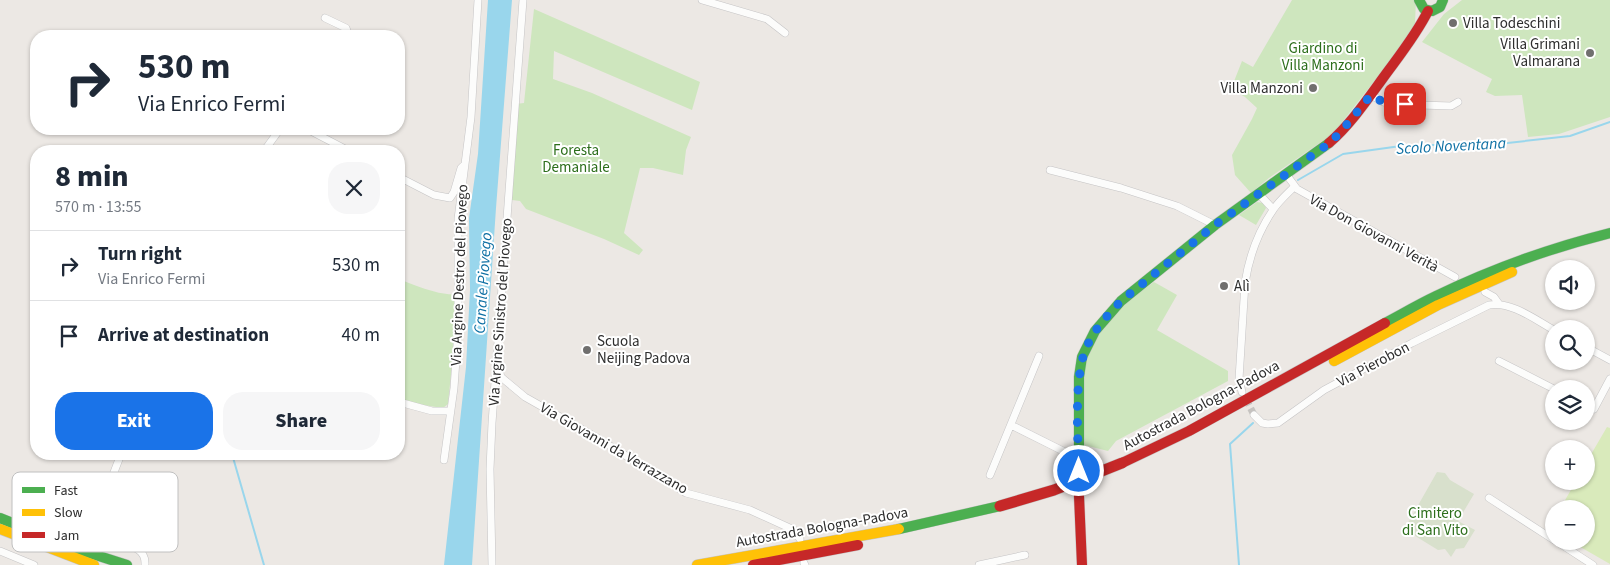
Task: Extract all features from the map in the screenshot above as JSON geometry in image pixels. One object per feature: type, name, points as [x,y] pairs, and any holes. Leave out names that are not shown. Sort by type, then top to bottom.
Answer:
[{"type":"main road","points":[[1419,0],[1422,7],[1428,11],[1437,10],[1443,0]]},
{"type":"main road","points":[[1079,471],[1079,377],[1082,357],[1095,331],[1121,301],[1215,225],[1331,142],[1371,95],[1421,25],[1428,11]]},
{"type":"main road","name":"Autostrada Bologna-Padova","points":[[1122,467],[1435,296],[1506,265],[1567,244],[1610,233]]},
{"type":"main road","name":"Autostrada Bologna-Padova","points":[[753,565],[964,524],[1122,467],[1184,443],[1438,305],[1506,274],[1546,259],[1610,241]]},
{"type":"main road","points":[[1079,496],[1082,565]]},
{"type":"main road","name":"Autostrada Bologna-Padova","points":[[697,565],[1001,510]]},
{"type":"main road","points":[[0,518],[12,523]]},
{"type":"main road","points":[[0,530],[12,534]]},
{"type":"main road","points":[[59,552],[94,565]]},
{"type":"main road","points":[[86,552],[127,565]]},
{"type":"street","name":"Via Argine Destro del Piovego","points":[[444,460],[458,331],[458,219],[471,117],[478,0]]},
{"type":"street","name":"Via Argine Sinistro del Piovego","points":[[492,565],[490,470],[523,0]]},
{"type":"street","points":[[702,0],[767,19],[785,33]]},
{"type":"street","points":[[325,18],[347,30]]},
{"type":"street","points":[[1371,95],[1390,104],[1451,106],[1458,102]]},
{"type":"street","points":[[319,135],[338,145]]},
{"type":"street","points":[[405,180],[430,193],[447,199],[452,197],[461,168],[465,166]]},
{"type":"street","points":[[1050,170],[1121,188],[1177,206],[1215,225]]},
{"type":"street","name":"Via Don Giovanni Verità","points":[[1286,174],[1294,187],[1455,277]]},
{"type":"street","name":"Via Don Giovanni Verità","points":[[1273,209],[1294,187]]},
{"type":"street","points":[[1242,392],[1239,379],[1245,283],[1254,247],[1273,209],[1258,194]]},
{"type":"street","points":[[1485,292],[1494,297],[1500,304],[1509,306],[1545,325]]},
{"type":"street","name":"Via Pierobon","points":[[1254,415],[1262,423],[1278,423],[1324,390],[1480,309],[1500,304]]},
{"type":"street","points":[[1595,352],[1610,360]]},
{"type":"street","points":[[990,475],[1039,356]]},
{"type":"street","name":"Via Giovanni da Verrazzano","points":[[498,360],[501,376],[525,397],[686,492],[733,504],[784,524],[794,530],[800,539]]},
{"type":"street","points":[[1500,360],[1545,384]]},
{"type":"street","points":[[1595,407],[1610,379]]},
{"type":"street","points":[[405,403],[432,410],[450,411]]},
{"type":"street","points":[[1011,425],[1069,454],[1079,456]]},
{"type":"street","points":[[114,472],[119,460]]},
{"type":"street","points":[[1489,498],[1545,534]]},
{"type":"street","points":[[1570,550],[1593,565]]},
{"type":"street","points":[[0,551],[34,565]]},
{"type":"street","points":[[979,565],[1025,556]]},
{"type":"green space","name":"Giardino di Villa Manzoni","points":[[1292,0],[1416,0],[1415,23],[1394,56],[1331,135],[1269,178],[1251,193],[1235,175],[1232,155],[1257,108],[1245,97],[1231,89],[1242,61],[1253,67]]},
{"type":"green space","points":[[1462,0],[1610,0],[1610,117],[1559,134],[1528,137],[1522,95],[1495,96],[1486,92],[1492,79],[1422,42],[1444,14]]},
{"type":"green space","name":"Foresta Demaniale","points":[[534,9],[700,82],[692,110],[554,51],[553,79],[592,93],[691,137],[686,150],[683,175],[653,168],[640,168],[624,233],[643,250],[639,255],[604,239],[526,209],[520,201],[512,200],[515,104],[524,103]]},
{"type":"green space","points":[[1257,202],[1263,203],[1266,208],[1256,225],[1239,215]]},
{"type":"green space","points":[[405,281],[435,292],[456,294],[455,335],[448,404],[443,408],[416,404],[405,400]]},
{"type":"green space","points":[[1154,282],[1177,295],[1157,330],[1228,371],[1228,381],[1116,441],[1108,451],[1084,445],[1082,433],[1084,364],[1098,332],[1126,302]]},
{"type":"green space","points":[[1607,427],[1610,428],[1610,564],[1586,550],[1595,550],[1595,500],[1565,500],[1571,490],[1595,490],[1595,448]]},
{"type":"green space","name":"Cimitero di San Vito","points":[[1437,472],[1445,473],[1450,480],[1474,494],[1458,521],[1475,530],[1464,548],[1456,549],[1451,557],[1445,549],[1438,550],[1412,534],[1409,535],[1404,530]]},
{"type":"water","name":"Canale Piovego","points":[[488,0],[512,0],[472,565],[444,565],[466,367],[470,290],[469,218],[478,154]]},
{"type":"waterway","name":"Scolo Noventana","points":[[1298,180],[1343,154],[1408,145],[1489,145],[1570,136],[1610,122]]},
{"type":"waterway","name":"Scolo Noventana","points":[[1239,565],[1230,444],[1253,423]]},
{"type":"waterway","points":[[234,460],[264,565]]},
{"type":"tunnel","points":[[1246,399],[1254,415]]},
{"type":"traffic: fast","points":[[1419,0],[1424,9],[1432,11],[1440,7],[1443,0]]},
{"type":"traffic: fast","points":[[1079,471],[1079,377],[1082,357],[1095,331],[1121,301],[1215,225],[1329,143]]},
{"type":"traffic: fast","points":[[1385,323],[1436,296],[1500,268],[1565,245],[1610,233]]},
{"type":"traffic: fast","points":[[899,529],[1000,506]]},
{"type":"traffic: fast","points":[[0,518],[12,523]]},
{"type":"traffic: fast","points":[[86,552],[127,565]]},
{"type":"traffic: slow","points":[[1334,361],[1438,305],[1512,272]]},
{"type":"traffic: slow","points":[[0,529],[12,534]]},
{"type":"traffic: slow","points":[[697,565],[899,529]]},
{"type":"traffic: slow","points":[[60,552],[94,565]]},
{"type":"traffic: jam","points":[[1329,143],[1364,103],[1407,45],[1428,11]]},
{"type":"traffic: jam","points":[[1122,463],[1189,431],[1385,323]]},
{"type":"traffic: jam","points":[[1000,506],[1054,490],[1122,463]]},
{"type":"traffic: jam","points":[[1079,496],[1082,565]]},
{"type":"traffic: jam","points":[[753,565],[858,545]]},
{"type":"place","name":"Villa Todeschini","points":[[1453,23]]},
{"type":"place","name":"Villa Grimani Valmarana","points":[[1590,53]]},
{"type":"place","name":"Villa Manzoni","points":[[1313,88]]},
{"type":"place","name":"Alì","points":[[1224,286]]},
{"type":"place","name":"Scuola Neijing Padova","points":[[587,350]]},
{"type":"route","points":[[1079,471],[1078,412],[1079,377],[1082,357],[1095,331],[1110,313],[1121,301],[1215,225],[1331,142],[1371,95],[1390,104],[1405,104]]}]
